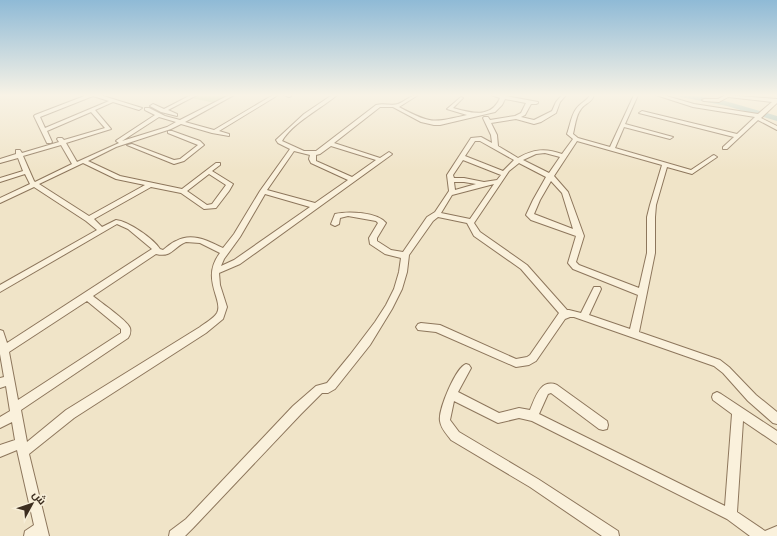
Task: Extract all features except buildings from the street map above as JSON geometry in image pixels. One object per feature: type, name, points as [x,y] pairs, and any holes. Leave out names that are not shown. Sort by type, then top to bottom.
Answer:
[{"type":"street","points":[[39,120],[49,142]]},
{"type":"street","points":[[44,131],[69,120]]},
{"type":"street","points":[[0,156],[19,153],[108,129],[101,120]]},
{"type":"street","points":[[37,187],[76,165],[87,162],[150,120]]},
{"type":"street","points":[[182,120],[233,132]]},
{"type":"street","points":[[214,132],[234,120]]},
{"type":"street","points":[[301,120],[279,140],[294,150],[313,154],[318,154],[361,120]]},
{"type":"street","points":[[424,120],[433,123],[440,123],[455,120]]},
{"type":"street","points":[[495,147],[494,135],[488,122],[499,120]]},
{"type":"street","points":[[527,120],[534,122],[541,120]]},
{"type":"street","points":[[573,120],[570,134],[576,139],[692,172],[714,156]]},
{"type":"street","points":[[612,148],[624,120]]},
{"type":"street","points":[[672,120],[739,136]]},
{"type":"street","points":[[725,148],[755,120]]},
{"type":"street","points":[[767,120],[777,128]]},
{"type":"street","points":[[104,151],[170,132],[187,121]]},
{"type":"street","points":[[0,201],[37,187],[87,162],[128,144],[187,121],[214,132],[227,135]]},
{"type":"street","points":[[622,125],[670,137]]},
{"type":"street","points":[[128,144],[174,162],[182,160],[201,145],[170,132]]},
{"type":"street","points":[[175,536],[190,523],[297,410],[320,389],[328,388],[330,386],[372,332],[390,304],[402,278],[405,264],[405,254],[430,219],[437,214],[452,191],[450,175],[473,139],[481,139],[551,177],[564,192],[580,236],[572,263],[573,265],[642,293]]},
{"type":"street","points":[[576,139],[533,204],[530,215],[539,220],[578,233]]},
{"type":"street","points":[[0,161],[49,142],[61,141]]},
{"type":"street","points":[[61,141],[76,165]]},
{"type":"street","points":[[331,144],[381,160]]},
{"type":"street","points":[[0,451],[22,448],[70,414],[203,330],[222,314],[223,308],[216,289],[215,272],[224,252],[237,235],[263,191],[294,150]]},
{"type":"street","points":[[470,222],[477,215],[505,174],[518,160],[533,152],[541,150],[564,156]]},
{"type":"street","points":[[19,153],[30,180],[37,187],[89,220],[101,230]]},
{"type":"street","points":[[313,154],[313,162],[352,180]]},
{"type":"street","points":[[215,272],[237,262],[389,154]]},
{"type":"street","points":[[461,157],[505,174]]},
{"type":"street","points":[[87,162],[118,178],[148,186],[183,191],[206,207],[214,206],[230,184],[209,172]]},
{"type":"street","points":[[183,191],[218,164]]},
{"type":"street","points":[[634,334],[651,253],[652,211],[665,164]]},
{"type":"street","points":[[0,180],[26,172]]},
{"type":"street","points":[[450,180],[464,180],[483,184]]},
{"type":"street","points":[[450,194],[483,184],[500,181]]},
{"type":"street","points":[[89,220],[148,186]]},
{"type":"street","points":[[263,191],[316,206]]},
{"type":"street","points":[[335,224],[337,216],[345,214],[378,220],[382,223],[373,238],[374,244],[400,255],[405,254]]},
{"type":"street","points":[[437,214],[470,222],[477,234],[524,267],[565,314]]},
{"type":"street","points":[[0,289],[113,222],[120,221],[154,247],[156,249],[155,251]]},
{"type":"street","points":[[4,350],[155,251],[164,253],[180,242],[191,239],[200,240],[224,252]]},
{"type":"street","points":[[584,317],[597,289]]},
{"type":"street","points":[[0,424],[15,411],[125,335],[126,330],[124,326],[87,296]]},
{"type":"street","points":[[421,328],[437,328],[516,363],[523,363],[533,358],[562,316],[565,314],[574,314],[717,363],[726,370],[752,398],[777,419]]},
{"type":"street","points":[[0,334],[4,350],[5,381],[15,411],[22,448],[42,532],[30,536]]},
{"type":"street","points":[[466,368],[446,411],[445,420],[447,427],[455,436],[534,483],[612,536]]},
{"type":"street","points":[[533,416],[544,391],[548,388],[553,388],[602,425]]},
{"type":"street","points":[[453,394],[498,418],[508,417],[519,413],[533,416],[731,515],[761,536]]},
{"type":"street","points":[[717,397],[777,438]]},
{"type":"street","points":[[731,515],[738,411]]},
{"type":"street","points":[[769,536],[777,532]]}]
